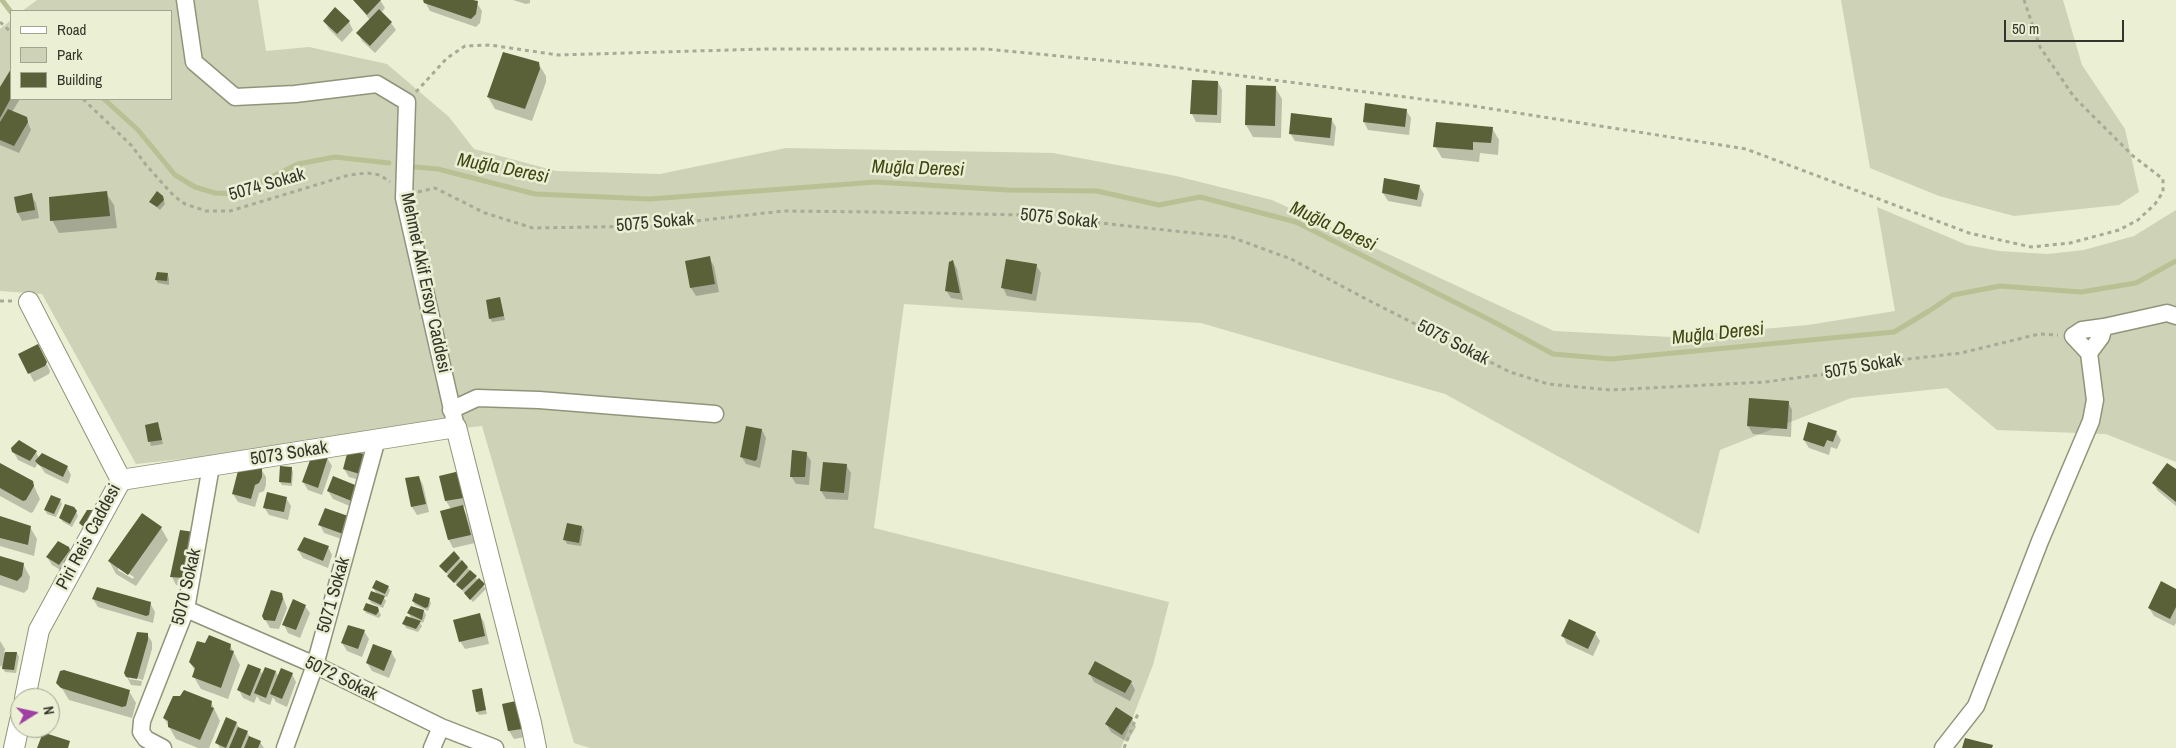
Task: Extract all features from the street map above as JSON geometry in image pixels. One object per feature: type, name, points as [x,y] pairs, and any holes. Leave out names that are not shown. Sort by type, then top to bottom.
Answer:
[{"type":"street","points":[[185,0],[194,62],[235,97],[295,94],[378,84],[407,102]]},
{"type":"street","name":"Mehmet Akif Ersoy Caddesi","points":[[407,102],[404,198],[453,418],[536,748]]},
{"type":"street","name":"Piri Reis Caddesi","points":[[27,688],[39,630],[122,480],[29,302]]},
{"type":"street","points":[[1942,748],[1976,706],[2040,541],[2091,421],[2095,400],[2088,353],[2073,336],[2082,330],[2167,313],[2176,316]]},
{"type":"street","points":[[2088,353],[2101,337],[2104,327]]},
{"type":"street","points":[[453,418],[477,398],[539,400],[715,414]]},
{"type":"street","name":"5073 Sokak","points":[[122,480],[378,439],[453,418]]},
{"type":"street","name":"5071 Sokak","points":[[285,748],[315,665],[378,439]]},
{"type":"street","name":"5070 Sokak","points":[[163,748],[146,739],[141,732],[142,721],[186,609],[211,466]]},
{"type":"street","name":"5072 Sokak","points":[[186,609],[315,665],[441,727],[495,748]]},
{"type":"street","points":[[432,748],[441,727]]},
{"type":"path","points":[[407,102],[447,58],[465,46],[490,44],[558,56],[765,49],[986,49],[1173,66],[1467,105],[1746,150],[1969,233],[2031,247],[2070,243],[2119,230],[2138,220],[2155,204],[2163,192],[2163,179],[2133,156],[2074,97],[2040,47],[2024,0]]},
{"type":"path","points":[[0,22],[10,31]]},
{"type":"path","name":"5074 Sokak","points":[[84,100],[132,146],[146,165],[174,196],[185,204],[206,211],[230,211],[349,175],[367,173],[380,175],[392,184],[404,198]]},
{"type":"path","name":"5075 Sokak","points":[[404,198],[435,188],[486,213],[533,228],[652,226],[783,211],[878,212],[1025,215],[1231,237],[1291,259],[1510,372],[1548,384],[1610,390],[1765,382],[1826,374],[1882,362],[1961,353],[2039,334],[2073,336]]},
{"type":"path","points":[[1124,748],[1139,712]]},
{"type":"green space","points":[[37,0],[258,0],[266,51],[309,47],[387,64],[449,117],[474,149],[556,171],[660,174],[786,148],[1053,153],[1176,176],[1272,200],[1554,331],[1671,337],[1808,325],[1895,311],[1877,207],[1967,245],[1999,251],[2048,254],[2084,250],[2134,236],[2176,210],[2176,462],[2106,434],[1997,430],[1947,388],[1851,398],[1720,450],[1699,534],[1445,394],[1201,323],[904,304],[874,528],[1169,602],[1153,665],[1121,748],[590,748],[574,743],[482,426],[136,464],[42,294],[0,291],[0,29],[10,21],[10,100],[172,100],[172,10],[23,10]]},
{"type":"green space","points":[[1841,0],[2063,0],[2082,65],[2125,129],[2139,192],[2119,205],[2014,216],[1939,196],[1870,168]]},
{"type":"building","points":[[353,0],[381,0],[367,15]]},
{"type":"building","points":[[423,0],[478,1],[476,14],[471,19],[424,3]]},
{"type":"building","points":[[335,7],[350,21],[337,34],[323,21]]},
{"type":"building","points":[[379,9],[392,22],[370,46],[356,33]]},
{"type":"building","points":[[503,52],[539,62],[540,69],[525,109],[487,97]]},
{"type":"building","points":[[10,71],[10,100],[0,118],[0,87]]},
{"type":"building","points":[[1192,80],[1218,81],[1217,115],[1190,114]]},
{"type":"building","points":[[1246,85],[1276,86],[1275,126],[1245,125]]},
{"type":"building","points":[[1365,103],[1407,109],[1405,127],[1363,122]]},
{"type":"building","points":[[8,109],[27,117],[28,122],[14,146],[0,140],[0,122]]},
{"type":"building","points":[[1291,113],[1332,118],[1330,138],[1289,134]]},
{"type":"building","points":[[1436,122],[1493,127],[1491,143],[1473,142],[1473,150],[1433,147]]},
{"type":"building","points":[[1384,178],[1420,185],[1417,200],[1382,193]]},
{"type":"building","points":[[107,191],[110,216],[50,221],[49,197]]},
{"type":"building","points":[[157,191],[163,196],[164,200],[157,207],[149,202]]},
{"type":"building","points":[[32,193],[35,210],[17,213],[14,197]]},
{"type":"building","points":[[710,256],[715,284],[690,288],[685,261]]},
{"type":"building","points":[[1006,259],[1037,264],[1032,294],[1001,288]]},
{"type":"building","points":[[953,260],[960,293],[945,291],[949,262]]},
{"type":"building","points":[[157,272],[168,273],[167,281],[155,280]]},
{"type":"building","points":[[500,297],[504,316],[489,319],[486,300]]},
{"type":"building","points":[[38,344],[47,362],[45,366],[28,374],[18,354]]},
{"type":"building","points":[[1749,398],[1789,401],[1787,429],[1747,426]]},
{"type":"building","points":[[158,422],[162,440],[148,442],[145,425]]},
{"type":"building","points":[[1808,422],[1837,431],[1833,442],[1827,440],[1824,447],[1803,440]]},
{"type":"building","points":[[746,426],[762,429],[757,459],[755,461],[740,457]]},
{"type":"building","points":[[19,440],[37,451],[30,461],[12,452],[11,448]]},
{"type":"building","points":[[348,450],[368,455],[363,475],[343,469]]},
{"type":"building","points":[[792,450],[807,452],[805,477],[790,477]]},
{"type":"building","points":[[313,452],[328,457],[318,488],[302,482]]},
{"type":"building","points":[[42,453],[68,466],[63,477],[35,461]]},
{"type":"building","points":[[823,462],[847,464],[844,493],[820,491]]},
{"type":"building","points":[[0,463],[33,481],[34,486],[26,500],[23,501],[0,488]]},
{"type":"building","points":[[240,463],[262,468],[262,477],[259,483],[255,485],[251,499],[232,494]]},
{"type":"building","points":[[2167,463],[2176,469],[2176,502],[2152,483]]},
{"type":"building","points":[[280,466],[292,467],[291,483],[279,482]]},
{"type":"building","points":[[464,470],[470,497],[445,501],[439,476]]},
{"type":"building","points":[[333,476],[360,487],[354,502],[327,491]]},
{"type":"building","points":[[419,476],[426,504],[411,507],[405,478]]},
{"type":"building","points":[[267,492],[287,497],[284,512],[263,508]]},
{"type":"building","points":[[51,495],[61,499],[54,514],[44,510]]},
{"type":"building","points":[[65,504],[74,507],[77,511],[70,524],[59,518]]},
{"type":"building","points":[[463,505],[471,535],[448,540],[440,511]]},
{"type":"building","points":[[325,508],[351,517],[346,535],[318,525]]},
{"type":"building","points":[[87,510],[93,510],[96,515],[86,529],[79,523]]},
{"type":"building","points":[[142,513],[162,527],[128,575],[108,561]]},
{"type":"building","points":[[0,516],[31,526],[28,545],[0,538]]},
{"type":"building","points":[[567,523],[582,526],[579,543],[563,540]]},
{"type":"building","points":[[180,530],[194,532],[184,578],[170,577]]},
{"type":"building","points":[[304,537],[329,546],[323,561],[297,550]]},
{"type":"building","points":[[58,541],[69,547],[70,550],[59,565],[46,557]]},
{"type":"building","points":[[454,551],[460,558],[446,573],[439,566]]},
{"type":"building","points":[[0,556],[24,563],[22,576],[17,581],[0,575]]},
{"type":"building","points":[[462,560],[468,567],[454,583],[447,576]]},
{"type":"building","points":[[470,570],[477,576],[462,590],[456,585]]},
{"type":"building","points":[[479,578],[485,584],[470,600],[464,593]]},
{"type":"building","points":[[376,580],[389,586],[385,594],[372,588]]},
{"type":"building","points":[[2161,581],[2176,589],[2176,607],[2170,619],[2148,608]]},
{"type":"building","points":[[97,587],[151,602],[149,615],[146,616],[92,599]]},
{"type":"building","points":[[271,590],[282,593],[283,599],[275,621],[264,620],[262,616]]},
{"type":"building","points":[[371,591],[385,596],[381,605],[368,599]]},
{"type":"building","points":[[415,593],[430,598],[428,607],[425,608],[412,601]]},
{"type":"building","points":[[293,599],[306,605],[296,630],[282,625]]},
{"type":"building","points":[[366,603],[378,607],[379,611],[376,615],[363,610]]},
{"type":"building","points":[[411,606],[424,610],[422,620],[407,613]]},
{"type":"building","points":[[480,613],[485,636],[459,642],[453,620]]},
{"type":"building","points":[[406,616],[421,621],[416,629],[402,624]]},
{"type":"building","points":[[1569,619],[1596,632],[1588,649],[1561,636]]},
{"type":"building","points":[[348,625],[365,630],[358,649],[341,643]]},
{"type":"building","points":[[137,632],[148,633],[148,640],[137,679],[126,677],[124,673]]},
{"type":"building","points":[[209,635],[231,644],[230,650],[234,651],[221,688],[192,677],[195,668],[189,662],[197,641],[205,643]]},
{"type":"building","points":[[373,644],[392,651],[384,671],[366,663]]},
{"type":"building","points":[[5,652],[17,652],[14,670],[2,669]]},
{"type":"building","points":[[1095,661],[1132,681],[1125,693],[1088,674]]},
{"type":"building","points":[[248,664],[261,669],[250,696],[237,690]]},
{"type":"building","points":[[265,667],[276,671],[266,698],[254,693]]},
{"type":"building","points":[[281,668],[293,673],[282,699],[270,694]]},
{"type":"building","points":[[64,670],[130,690],[126,706],[122,707],[61,688],[56,683],[60,671]]},
{"type":"building","points":[[482,688],[486,710],[476,712],[472,690]]},
{"type":"building","points":[[184,690],[212,701],[211,707],[214,708],[200,740],[168,727],[168,721],[163,718],[173,696],[180,696]]},
{"type":"building","points":[[516,701],[522,729],[508,731],[502,704]]},
{"type":"building","points":[[1116,707],[1133,718],[1122,735],[1105,724]]},
{"type":"building","points":[[226,717],[237,722],[226,748],[215,743]]},
{"type":"building","points":[[238,727],[248,731],[241,748],[229,748]]},
{"type":"building","points":[[249,736],[261,741],[258,748],[244,748]]},
{"type":"building","points":[[41,738],[60,738],[70,741],[68,748],[37,748]]},
{"type":"building","points":[[1965,738],[1993,745],[1992,748],[1962,748]]},
{"type":"waterway","name":"Muğla Deresi","points":[[2,0],[10,11]]},
{"type":"waterway","name":"Muğla Deresi","points":[[105,100],[138,130],[175,175],[195,187],[215,193],[237,194],[298,164],[335,157],[389,163]]},
{"type":"waterway","name":"Muğla Deresi","points":[[416,167],[438,169],[535,194],[650,199],[876,182],[1008,190],[1097,191],[1159,205],[1200,197],[1296,222],[1553,354],[1611,359],[1894,332],[1953,295],[2000,286],[2081,292],[2136,283],[2176,261]]}]
